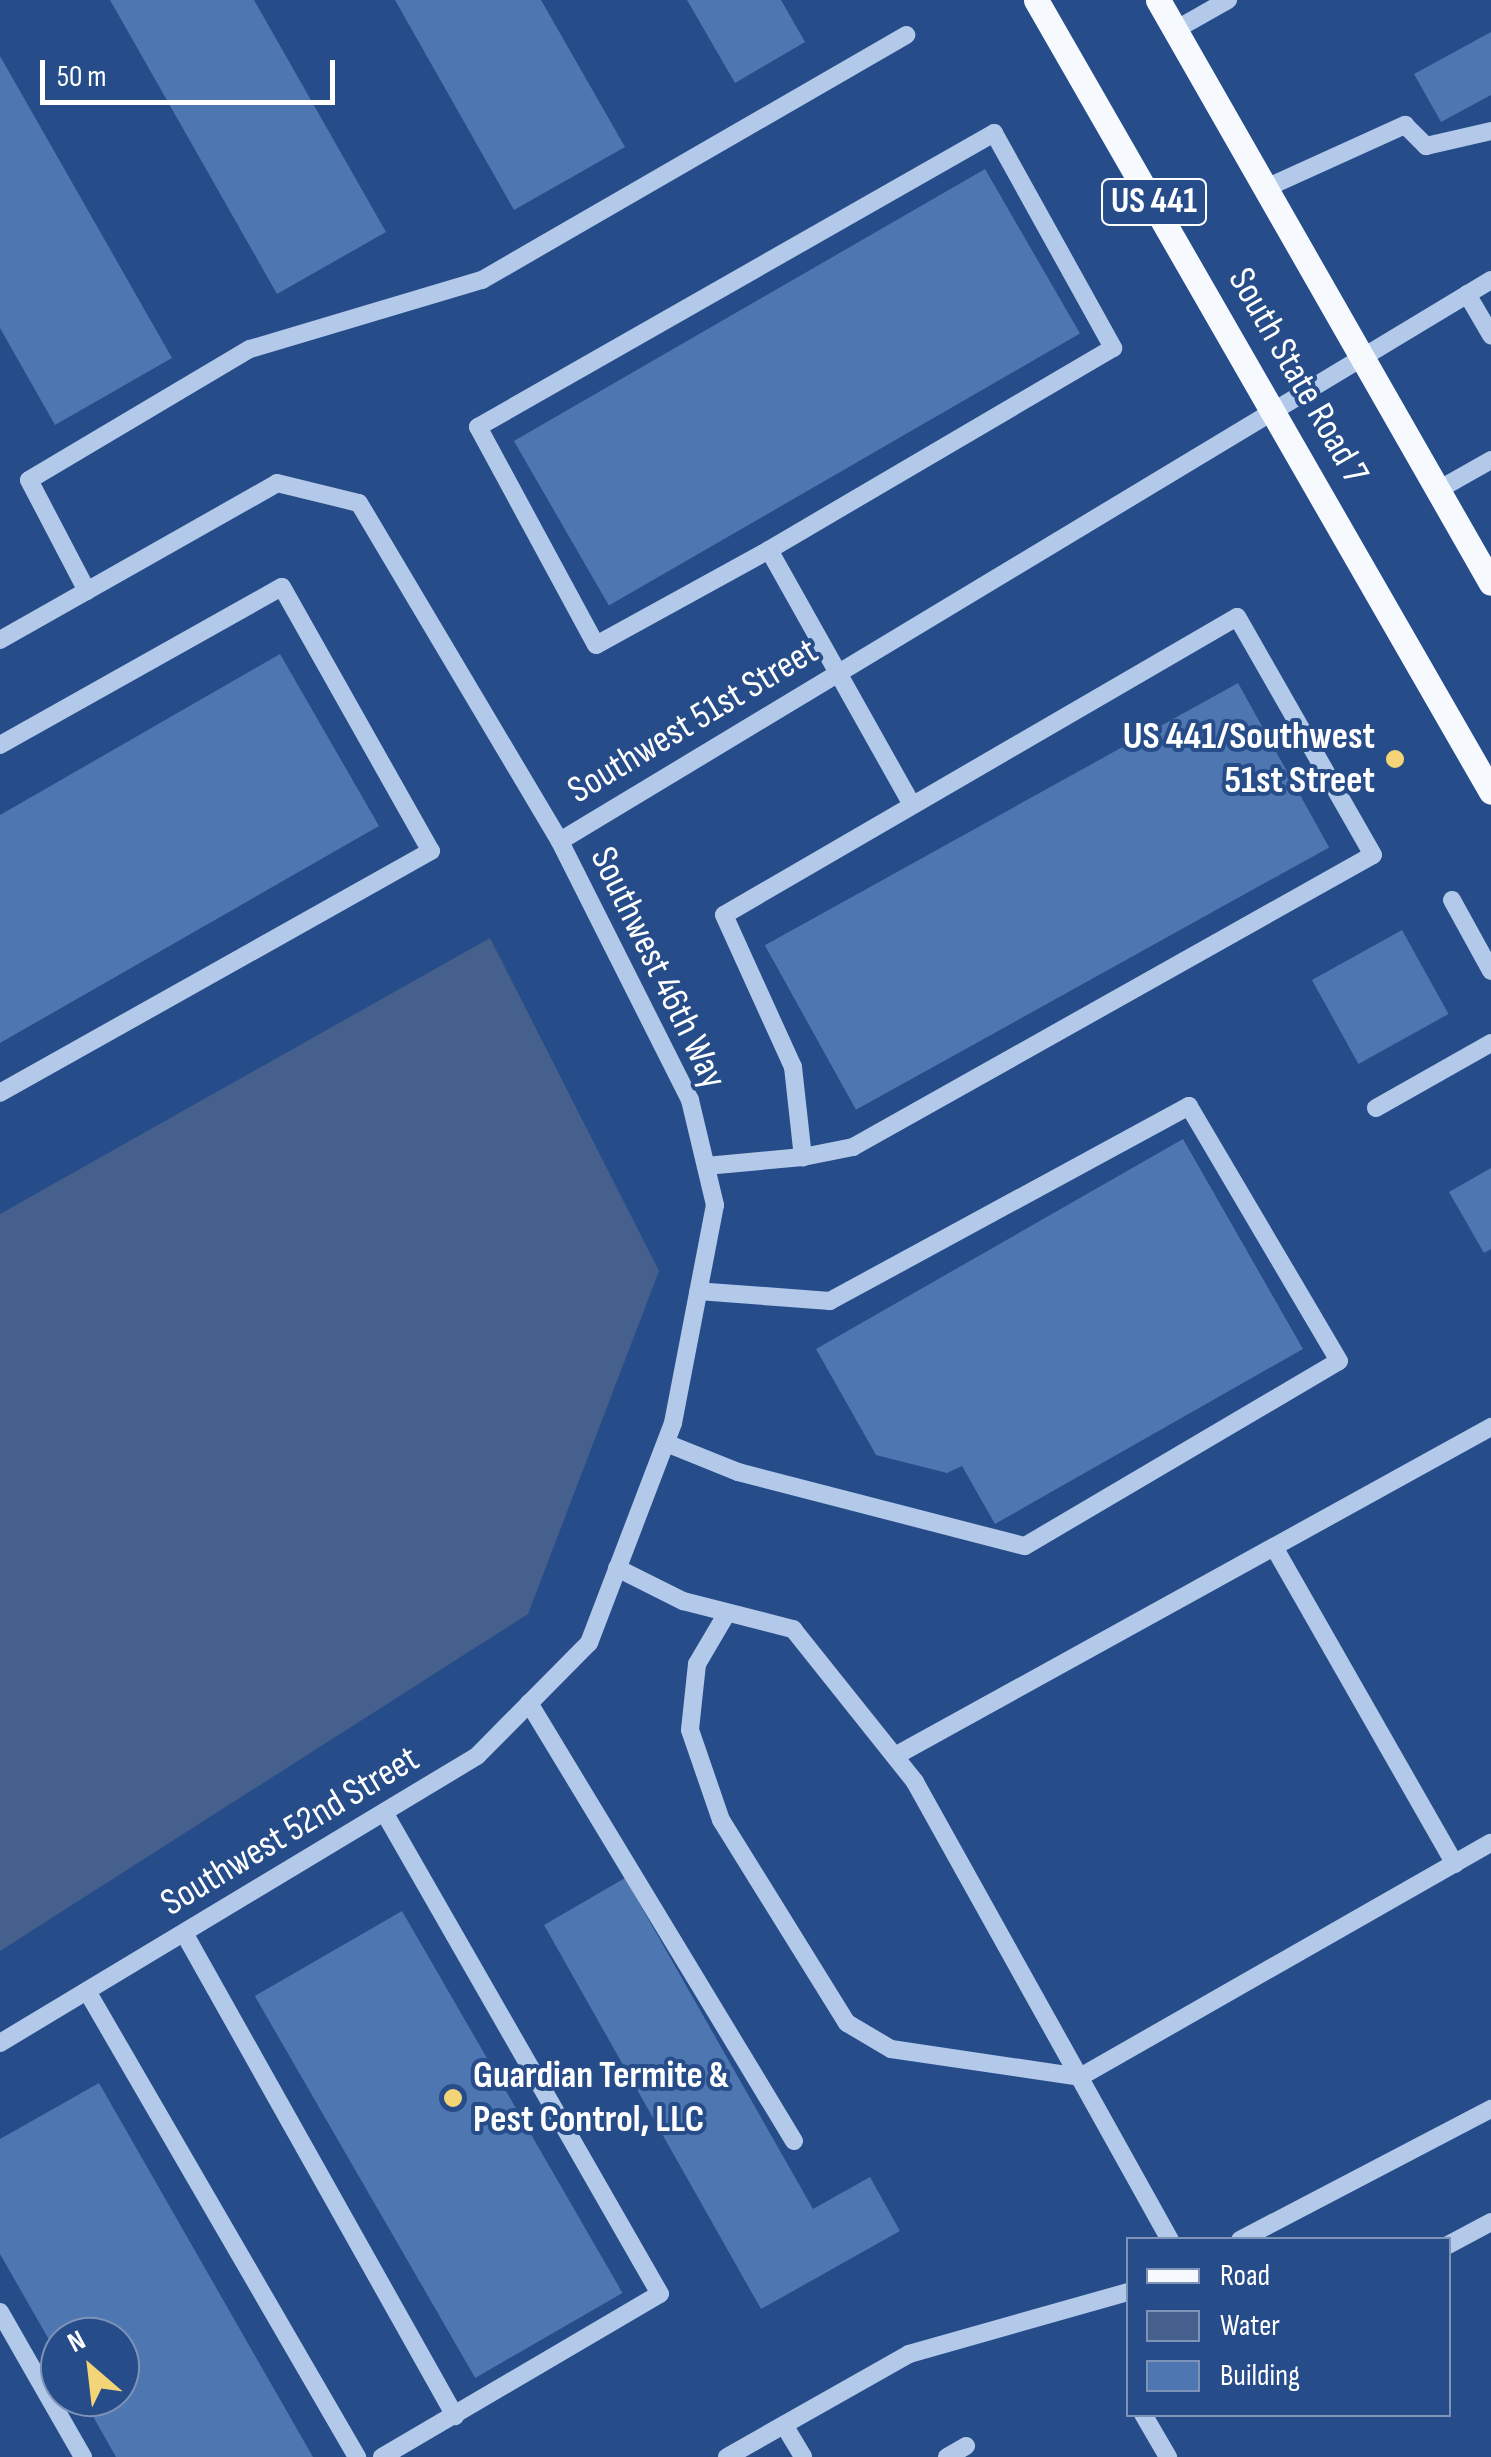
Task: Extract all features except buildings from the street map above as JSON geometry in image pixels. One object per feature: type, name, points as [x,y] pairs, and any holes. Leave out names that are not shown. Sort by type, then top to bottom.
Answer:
[{"type":"main road","name":"South State Road 7","points":[[1036,0],[1272,404],[1491,792]]},
{"type":"main road","name":"South State Road 7","points":[[1158,0],[1491,583]]},
{"type":"street","points":[[1174,30],[1228,0]]},
{"type":"street","points":[[88,590],[29,480],[250,349],[482,280],[906,35]]},
{"type":"street","points":[[1266,188],[1404,126],[1426,146],[1491,132]]},
{"type":"street","points":[[994,133],[1113,348],[769,550],[596,646],[478,426],[994,133]]},
{"type":"street","name":"Southwest 51st Street","points":[[0,640],[277,483],[359,503],[560,841],[1272,404],[1491,280]]},
{"type":"street","points":[[1467,294],[1491,335]]},
{"type":"street","points":[[1438,490],[1491,460]]},
{"type":"street","points":[[769,550],[910,801]]},
{"type":"street","points":[[0,745],[282,587],[432,850],[0,1093]]},
{"type":"street","points":[[706,1166],[803,1157],[854,1147],[1373,855],[1238,616],[910,801],[724,915],[793,1067],[803,1157]]},
{"type":"street","name":"Southwest 46th Way","points":[[560,841],[690,1100],[715,1205],[666,1443],[589,1642]]},
{"type":"street","points":[[1452,900],[1491,971]]},
{"type":"street","points":[[1376,1108],[1491,1042]]},
{"type":"street","points":[[666,1443],[738,1472],[1026,1546],[1340,1361],[1188,1106],[830,1301],[698,1291]]},
{"type":"street","points":[[895,1756],[1491,1427]]},
{"type":"street","points":[[1274,1547],[1454,1864]]},
{"type":"street","points":[[617,1568],[727,1612],[793,1630],[895,1756],[1168,2237]]},
{"type":"street","points":[[727,1612],[697,1664],[690,1730],[720,1820],[846,2023],[890,2049],[1080,2077],[1491,1843]]},
{"type":"street","name":"Southwest 52nd Street","points":[[0,2043],[477,1756],[589,1642]]},
{"type":"street","points":[[529,1703],[794,2141]]},
{"type":"street","points":[[382,2457],[660,2294],[384,1812]]},
{"type":"street","points":[[184,1932],[454,2416]]},
{"type":"street","points":[[87,1990],[358,2457]]},
{"type":"street","points":[[1246,2237],[1491,2109]]},
{"type":"street","points":[[1451,2243],[1491,2222]]},
{"type":"street","points":[[727,2457],[909,2354],[1126,2293]]},
{"type":"street","points":[[0,2312],[83,2457]]},
{"type":"street","points":[[1145,2417],[1168,2457]]},
{"type":"street","points":[[784,2425],[803,2457]]},
{"type":"street","points":[[947,2457],[966,2446]]},
{"type":"water","points":[[490,938],[659,1271],[528,1614],[0,1951],[0,1214]]},
{"type":"place","name":"US 441/Southwest 51st Street","points":[[1395,759]]},
{"type":"place","name":"Guardian Termite & Pest Control, LLC","points":[[453,2098]]}]
